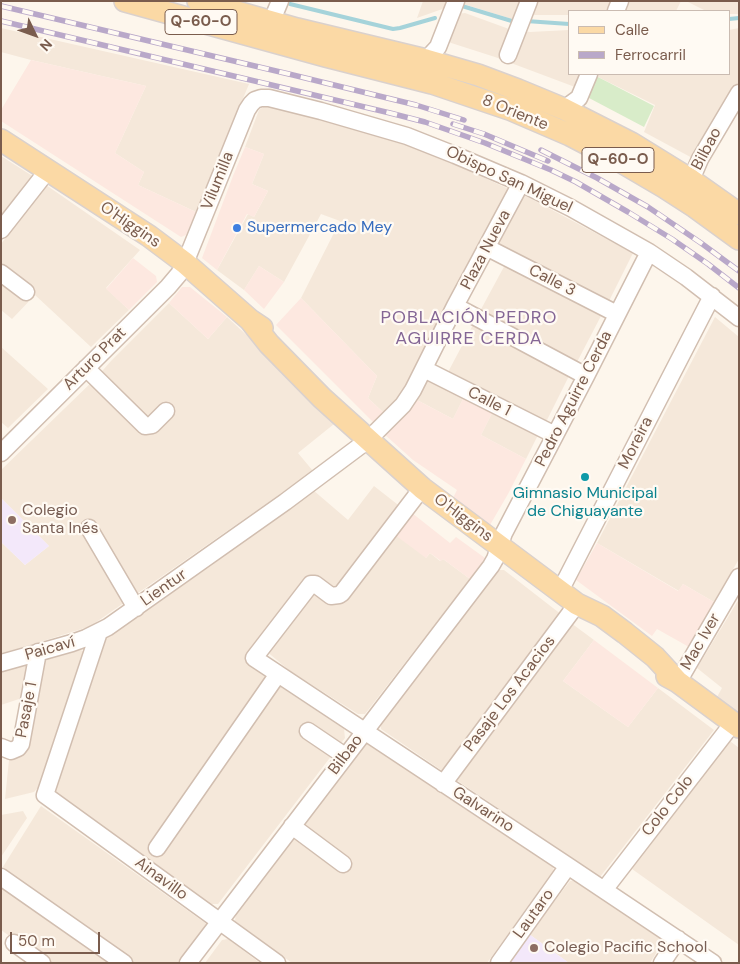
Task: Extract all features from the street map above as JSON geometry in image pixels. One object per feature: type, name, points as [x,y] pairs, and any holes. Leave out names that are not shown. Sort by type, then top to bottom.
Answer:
[{"type":"main road","name":"Q-60-O","points":[[125,1],[270,32]]},
{"type":"main road","name":"Q-60-O","points":[[198,1],[270,32]]},
{"type":"main road","name":"8 Oriente","points":[[270,32],[426,60],[478,75],[518,90],[564,110],[631,144],[691,180],[739,214]]},
{"type":"main road","name":"8 Oriente","points":[[270,32],[358,65],[432,83],[491,102],[570,135],[657,182],[695,207],[739,240]]},
{"type":"main road","points":[[536,120],[552,118],[564,110]]},
{"type":"main road","name":"O'Higgins","points":[[1,140],[149,236],[185,264],[250,320],[270,334],[296,358],[316,379],[360,433],[422,488],[560,590],[596,624],[657,670],[678,682],[736,725]]},
{"type":"main road","points":[[691,180],[690,194],[695,207]]},
{"type":"street","points":[[270,32],[280,1]]},
{"type":"street","points":[[426,60],[438,47],[456,1]]},
{"type":"street","points":[[508,55],[529,1]]},
{"type":"street","points":[[564,110],[579,98],[589,75]]},
{"type":"street","name":"Bilbao","points":[[691,180],[700,159],[739,93]]},
{"type":"street","name":"Obispo San Miguel","points":[[255,100],[269,98],[382,128],[431,145],[521,183],[571,208],[649,252],[712,296],[739,318]]},
{"type":"street","name":"Vilumilla","points":[[185,264],[247,110],[255,100]]},
{"type":"street","points":[[1,230],[48,170]]},
{"type":"street","name":"Plaza Nueva","points":[[360,433],[406,401],[414,390],[455,306],[488,248],[521,183]]},
{"type":"street","name":"Calle 3","points":[[488,248],[617,314]]},
{"type":"street","name":"Pedro Aguirre Cerda","points":[[500,546],[504,533],[649,252]]},
{"type":"street","name":"Arturo Prat","points":[[1,453],[174,281],[185,264]]},
{"type":"street","points":[[1,273],[26,292]]},
{"type":"street","name":"Moreira","points":[[560,590],[712,296]]},
{"type":"street","points":[[455,306],[586,376]]},
{"type":"street","points":[[86,368],[145,426],[152,425],[166,411]]},
{"type":"street","name":"Calle 1","points":[[424,369],[555,435]]},
{"type":"street","name":"Lientur","points":[[99,632],[136,608],[285,502],[360,433]]},
{"type":"street","name":"Galvarino","points":[[422,488],[342,593],[332,596],[315,584],[308,586],[254,658],[712,963]]},
{"type":"street","points":[[89,528],[136,608]]},
{"type":"street","name":"Bilbao","points":[[188,963],[491,566],[500,546]]},
{"type":"street","name":"Mac Iver","points":[[678,682],[739,577]]},
{"type":"street","name":"Pasaje Los Acacios","points":[[443,784],[577,604]]},
{"type":"street","name":"Paicaví","points":[[1,663],[72,643],[99,632]]},
{"type":"street","name":"Ainavillo","points":[[99,632],[45,795],[277,963]]},
{"type":"street","name":"Pasaje 1","points":[[1,747],[11,751],[18,748],[21,744],[38,652]]},
{"type":"street","points":[[157,848],[278,674]]},
{"type":"street","name":"Colo Colo","points":[[604,890],[736,725]]},
{"type":"street","points":[[308,731],[345,756]]},
{"type":"street","points":[[292,826],[343,864]]},
{"type":"street","name":"Lautaro","points":[[499,963],[568,866]]},
{"type":"street","points":[[1,877],[124,963]]},
{"type":"street","points":[[662,963],[678,939]]},
{"type":"street","points":[[14,943],[42,963]]},
{"type":"shaded area","points":[[423,1],[450,1],[448,7],[417,18]]},
{"type":"shaded area","points":[[461,1],[525,1],[518,21],[460,3]]},
{"type":"shaded area","points":[[534,1],[612,1],[608,10],[568,10],[568,15],[530,15]]},
{"type":"shaded area","points":[[630,1],[681,1],[676,10],[626,10]]},
{"type":"shaded area","points":[[686,1],[739,1],[739,14],[730,14],[730,10],[704,10]]},
{"type":"shaded area","points":[[465,13],[509,29],[530,32],[568,30],[568,75],[581,75],[575,87],[495,57],[445,41],[457,14]]},
{"type":"shaded area","points":[[1,28],[249,84],[196,212],[138,185],[144,172],[115,153],[146,86],[1,52]]},
{"type":"shaded area","points":[[739,28],[739,81],[696,160],[644,132],[655,105],[596,76],[730,75],[730,30]]},
{"type":"shaded area","points":[[31,60],[146,86],[115,153],[144,172],[138,185],[196,212],[186,235],[181,237],[1,121],[1,110]]},
{"type":"shaded area","points":[[266,105],[319,117],[412,147],[511,190],[410,388],[385,414],[368,398],[377,376],[301,298],[340,221],[321,214],[284,282],[259,266],[244,290],[217,270],[248,214],[254,217],[268,191],[252,184],[264,154],[245,147],[259,110]]},
{"type":"shaded area","points":[[245,147],[264,154],[252,184],[268,191],[254,217],[247,214],[217,270],[202,258]]},
{"type":"shaded area","points":[[1,156],[34,177],[1,218]]},
{"type":"shaded area","points":[[46,185],[140,250],[106,288],[129,310],[91,347],[35,295],[12,319],[1,310],[1,244]]},
{"type":"shaded area","points":[[522,194],[633,253],[607,305],[496,247]]},
{"type":"shaded area","points":[[133,258],[156,276],[157,282],[129,310],[106,289]]},
{"type":"shaded area","points":[[506,263],[602,314],[576,364],[479,313]]},
{"type":"shaded area","points":[[259,266],[284,282],[264,309],[244,290]]},
{"type":"shaded area","points":[[182,287],[190,287],[227,317],[208,339],[169,303]]},
{"type":"shaded area","points":[[301,298],[377,376],[368,398],[385,414],[376,425],[276,325]]},
{"type":"shaded area","points":[[169,303],[208,339],[227,317],[279,365],[334,424],[298,453],[313,471],[95,623],[88,627],[1,654],[1,542],[25,565],[49,546],[1,498],[1,470],[96,378]]},
{"type":"shaded area","points":[[715,317],[739,337],[739,559],[714,602],[683,584],[679,591],[597,543]]},
{"type":"shaded area","points":[[474,323],[571,372],[545,424],[447,374]]},
{"type":"shaded area","points":[[1,347],[48,389],[8,428],[1,422]]},
{"type":"shaded area","points":[[430,376],[465,395],[453,419],[417,400]]},
{"type":"shaded area","points":[[465,395],[494,409],[481,435],[526,459],[490,525],[453,498],[457,490],[413,460],[383,433],[409,405],[413,407],[417,400],[453,419]]},
{"type":"shaded area","points":[[494,409],[539,433],[526,459],[481,435]]},
{"type":"shaded area","points":[[374,486],[411,515],[426,558],[430,553],[440,561],[443,559],[470,579],[365,714],[358,714],[290,671],[259,645],[246,660],[252,668],[344,729],[345,738],[218,904],[208,904],[51,792],[99,647],[107,635],[208,568],[313,490],[348,520]]},
{"type":"shaded area","name":"Colegio Santa Inés","points":[[1,498],[49,546],[25,565],[1,542]]},
{"type":"shaded area","points":[[412,513],[450,543],[456,537],[485,558],[470,579],[443,559],[441,561],[430,553],[426,558],[395,535]]},
{"type":"shaded area","points":[[597,543],[678,591],[683,584],[714,602],[689,647],[657,629],[652,636],[576,580]]},
{"type":"shaded area","points":[[499,570],[504,570],[562,615],[444,772],[381,729],[380,722]]},
{"type":"shaded area","points":[[739,599],[739,714],[717,697],[722,688],[697,668]]},
{"type":"shaded area","points":[[571,623],[594,640],[563,681],[628,727],[658,688],[714,730],[600,877],[455,779]]},
{"type":"shaded area","points":[[594,640],[658,688],[628,727],[563,681]]},
{"type":"shaded area","points":[[81,650],[87,655],[47,778],[34,792],[5,799],[9,760],[25,752],[42,661]]},
{"type":"shaded area","points":[[29,663],[22,698],[1,705],[1,671]]},
{"type":"shaded area","points":[[730,741],[739,748],[739,945],[632,869]]},
{"type":"shaded area","points":[[368,743],[553,867],[554,871],[487,963],[292,963],[235,921],[236,911],[363,744]]},
{"type":"shaded area","points":[[41,806],[208,925],[179,963],[135,963],[1,870]]},
{"type":"shaded area","points":[[23,811],[27,818],[1,857],[1,815]]},
{"type":"shaded area","points":[[576,880],[661,938],[661,945],[650,963],[569,963],[529,934],[570,881]]},
{"type":"shaded area","points":[[1,883],[119,963],[48,963],[1,930]]},
{"type":"shaded area","name":"Colegio Pacific School","points":[[529,934],[569,963],[508,963]]},
{"type":"shaded area","points":[[228,939],[260,963],[205,963],[222,940]]},
{"type":"green space","points":[[596,76],[654,106],[644,127],[589,98],[588,93]]},
{"type":"waterway","points":[[290,4],[393,29],[435,18]]},
{"type":"waterway","points":[[462,6],[515,22]]},
{"type":"waterway","points":[[730,19],[739,18]]},
{"type":"waterway","points":[[526,21],[568,24]]},
{"type":"railway","points":[[1,6],[416,105],[464,120]]},
{"type":"railway","points":[[1,21],[390,113],[425,122],[485,143],[576,182],[672,239],[739,288]]},
{"type":"railway","points":[[453,124],[484,134],[548,161]]},
{"type":"railway","points":[[541,150],[597,178],[648,207],[739,271]]},
{"type":"place","name":"Supermercado Mey","points":[[237,228]]},
{"type":"place","name":"Gimnasio Municipal de Chiguayante","points":[[585,477]]},
{"type":"place","name":"Colegio Santa Inés","points":[[12,520]]},
{"type":"place","name":"Colegio Pacific School","points":[[534,948]]},
{"type":"district","name":"POBLACIÓN PEDRO AGUIRRE CERDA","points":[[469,328]]}]
